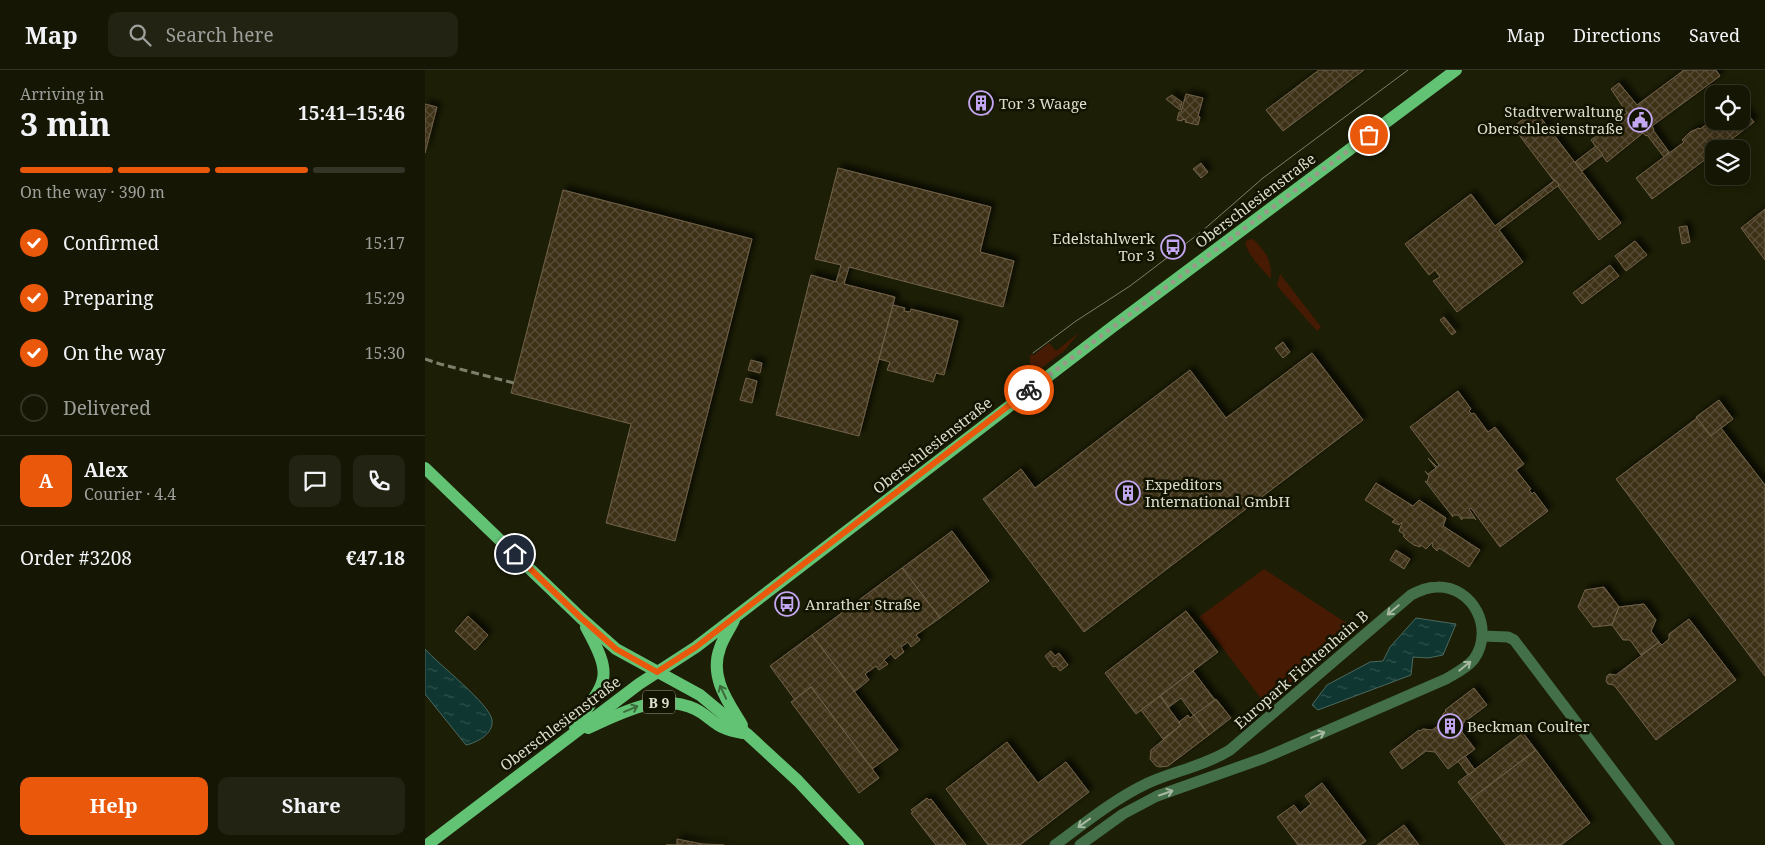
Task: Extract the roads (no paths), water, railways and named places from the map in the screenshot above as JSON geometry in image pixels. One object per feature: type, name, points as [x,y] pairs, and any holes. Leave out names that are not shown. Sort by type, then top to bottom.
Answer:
[{"type":"main road","name":"Oberschlesienstraße","points":[[427,845],[569,735],[639,684],[696,647],[1111,328],[1456,70]]},
{"type":"main road","points":[[425,468],[581,618],[616,649],[700,695],[747,734],[798,781],[858,845]]},
{"type":"main road","points":[[737,616],[719,648],[717,679],[723,694],[747,734]]},
{"type":"main road","points":[[569,735],[603,682],[604,669],[601,656],[581,618]]},
{"type":"main road","name":"B 9","points":[[569,735],[638,706],[658,702],[694,708],[723,728],[747,734]]},
{"type":"street","name":"Europark Fichtenhain B","points":[[1055,845],[1114,802],[1150,782],[1203,764],[1230,750],[1261,726],[1394,608],[1411,595],[1423,589],[1449,588],[1457,591],[1469,600],[1481,620],[1483,636]]},
{"type":"street","points":[[1080,845],[1123,814],[1157,796],[1264,758],[1446,679],[1464,668],[1474,659],[1480,648],[1483,636],[1508,637],[1514,640],[1669,845]]},
{"type":"street","points":[[1114,802],[1123,814]]},
{"type":"water","points":[[1416,618],[1456,624],[1443,655],[1428,658],[1413,657],[1411,675],[1318,710],[1312,705],[1327,685],[1370,662],[1383,661],[1390,647]]},
{"type":"water","points":[[425,649],[483,704],[492,720],[490,730],[484,737],[466,745],[425,694]]},
{"type":"tram line","points":[[1033,353],[1076,321],[1130,286],[1201,232],[1263,178],[1408,70]]},
{"type":"railway","points":[[425,359],[514,383]]},
{"type":"place","name":"Tor 3 Waage","points":[[981,103]]},
{"type":"place","name":"Stadtverwaltung Oberschlesienstraße","points":[[1640,120]]},
{"type":"place","name":"Edelstahlwerk Tor 3","points":[[1173,247]]},
{"type":"place","name":"Expeditors International GmbH","points":[[1128,493]]},
{"type":"place","name":"Anrather Straße","points":[[787,604]]},
{"type":"place","name":"Beckman Coulter","points":[[1450,726]]}]
